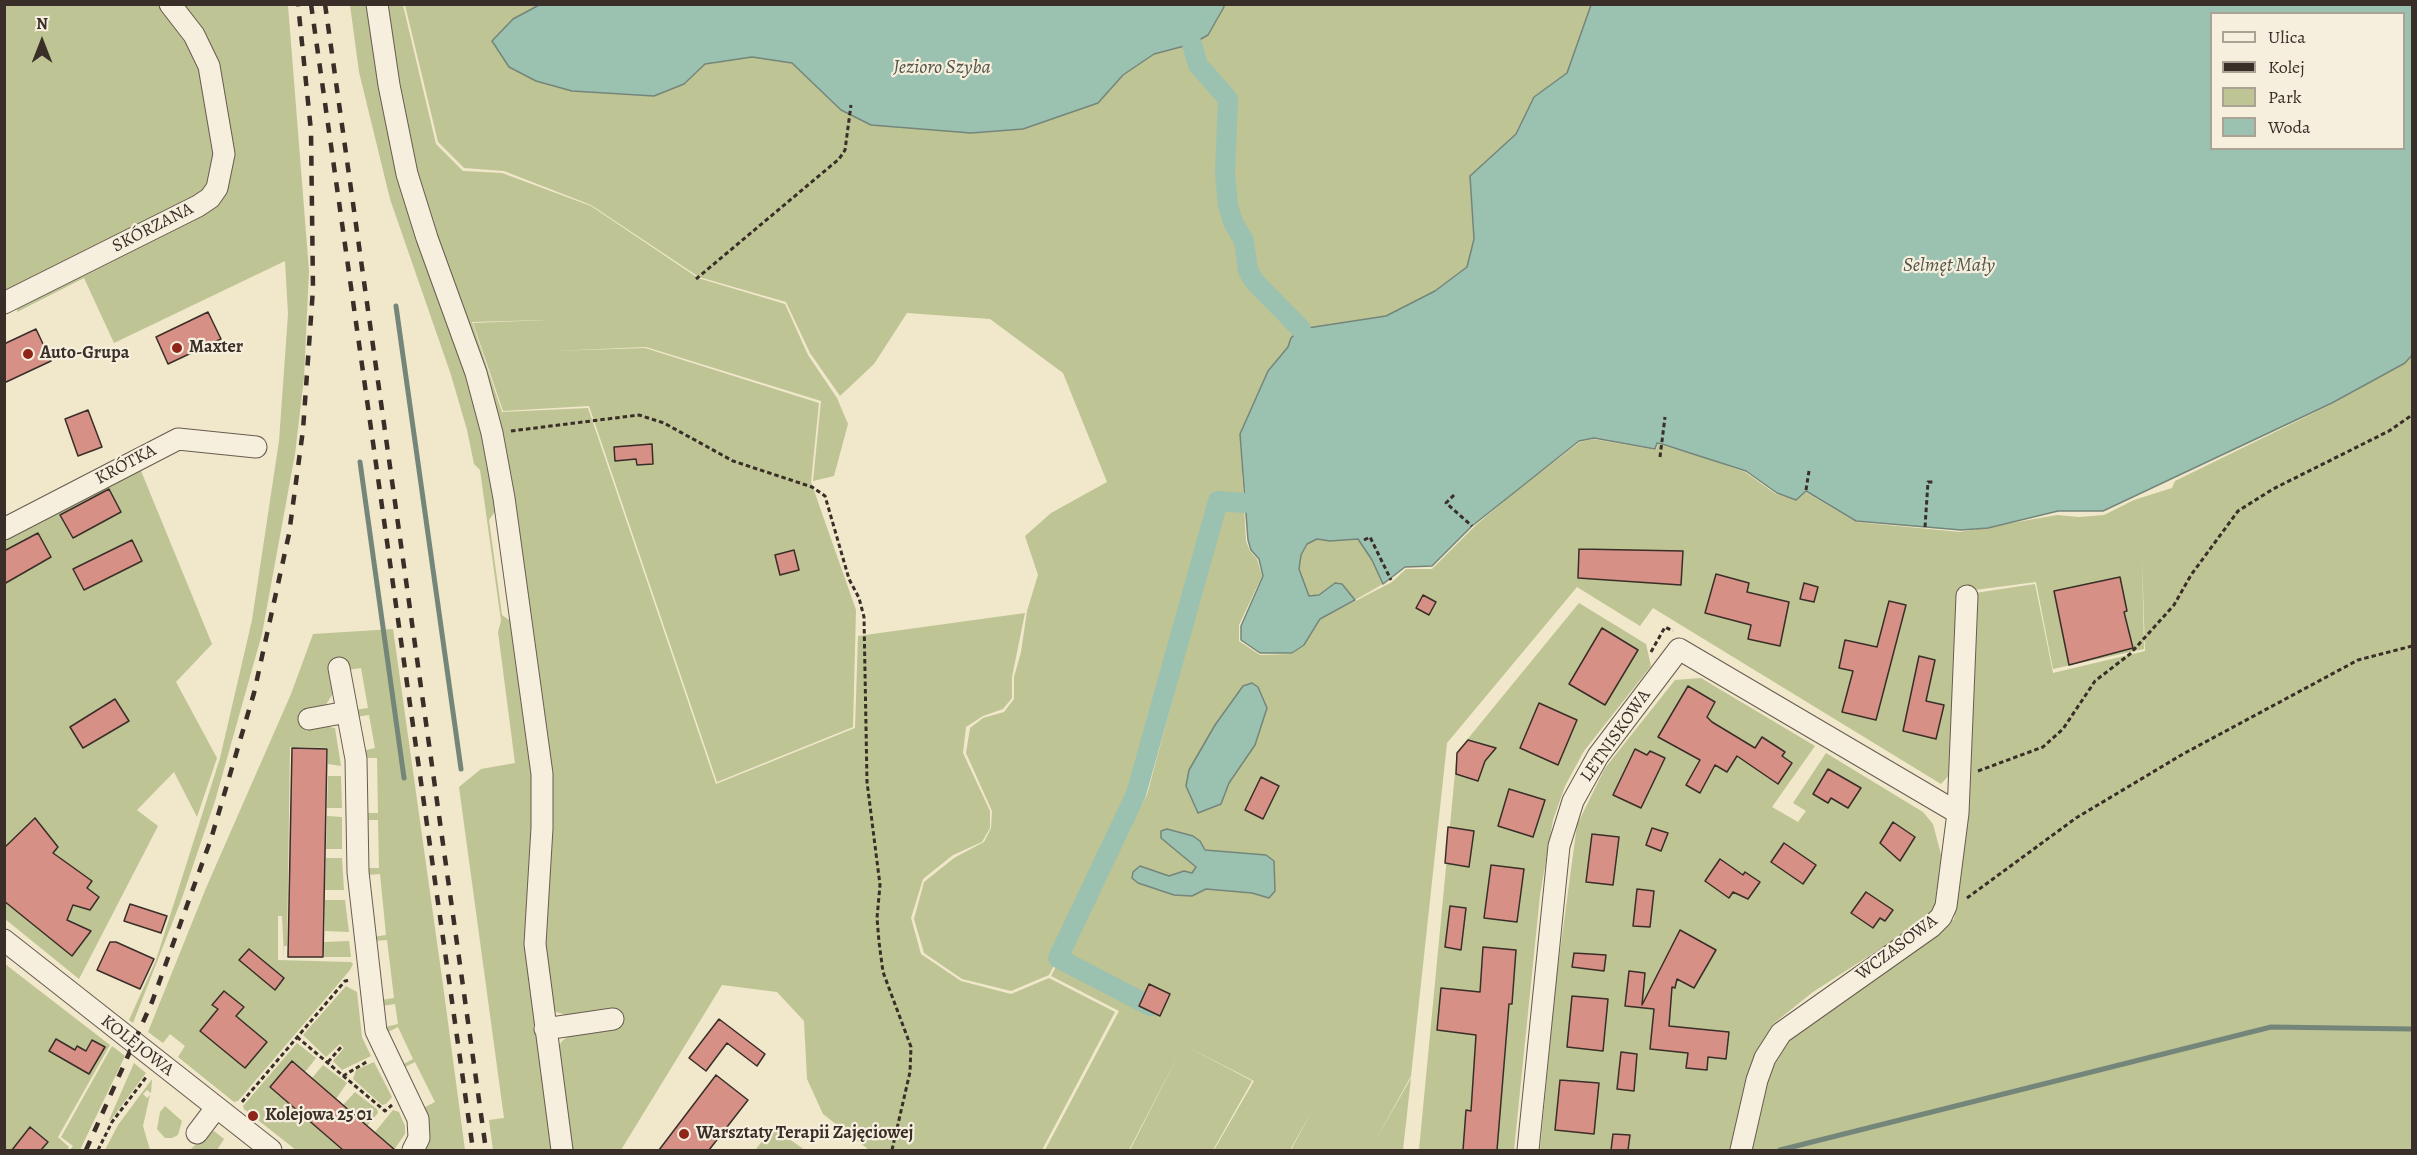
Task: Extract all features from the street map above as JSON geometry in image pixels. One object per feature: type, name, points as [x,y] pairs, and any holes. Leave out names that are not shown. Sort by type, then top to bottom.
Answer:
[{"type":"street","name":"SKÓRZANA","points":[[4,303],[198,206],[210,198],[217,188],[224,154],[209,66],[194,35],[170,4]]},
{"type":"street","points":[[377,4],[392,102],[408,174],[432,254],[470,355],[492,433],[504,498],[542,774],[542,828],[535,937],[562,1150]]},
{"type":"street","name":"KRÓTKA","points":[[5,526],[178,439],[256,447]]},
{"type":"street","name":"WCZASOWA","points":[[1741,1150],[1757,1080],[1765,1058],[1781,1033],[1941,917],[1946,906],[1958,813],[1967,596]]},
{"type":"street","name":"LETNISKOWA","points":[[1528,1150],[1559,846],[1573,801],[1598,756],[1679,649],[1958,813]]},
{"type":"street","points":[[339,668],[356,759],[358,872],[376,1031],[418,1119],[419,1138],[413,1150]]},
{"type":"street","points":[[309,719],[347,712]]},
{"type":"street","name":"KOLEJOWA","points":[[4,940],[226,1108],[271,1150]]},
{"type":"street","points":[[545,1029],[613,1019]]},
{"type":"street","points":[[197,1133],[226,1108]]},
{"type":"path","points":[[696,279],[839,159],[845,150],[851,105]]},
{"type":"path","points":[[492,433],[639,415],[664,423],[733,461],[812,487],[825,496],[849,579],[859,598],[864,617],[867,782],[880,885],[879,942],[883,972],[911,1047],[910,1072],[892,1150]]},
{"type":"path","points":[[1959,778],[2043,747],[2063,729],[2095,681],[2130,654],[2174,605],[2191,575],[2238,511],[2273,489],[2389,431],[2412,415]]},
{"type":"path","points":[[1660,457],[1665,417]]},
{"type":"path","points":[[1806,490],[1809,471]]},
{"type":"path","points":[[1925,527],[1928,482],[1935,482]]},
{"type":"path","points":[[1454,495],[1446,503],[1472,526]]},
{"type":"path","points":[[1364,540],[1370,537],[1391,580]]},
{"type":"path","points":[[1653,658],[1651,649],[1665,627],[1676,633]]},
{"type":"path","points":[[1941,917],[2076,818],[2183,754],[2358,660],[2412,646]]},
{"type":"path","points":[[226,1108],[297,1037],[345,981],[359,979]]},
{"type":"path","points":[[297,1037],[385,1111],[398,1102]]},
{"type":"path","points":[[327,1062],[342,1046]]},
{"type":"path","points":[[343,1076],[347,1071],[375,1058]]},
{"type":"path","points":[[98,1150],[112,1122],[150,1072]]},
{"type":"green space","points":[[5,5],[158,5],[190,49],[200,72],[214,164],[208,185],[200,194],[5,293]]},
{"type":"green space","points":[[180,5],[288,5],[309,271],[304,378],[295,454],[262,634],[215,801],[182,898],[133,1023],[129,1020],[156,960],[220,758],[252,620],[279,441],[288,314],[285,261],[114,343],[84,278],[17,312],[18,306],[228,184],[232,165]]},
{"type":"green space","points":[[350,5],[368,5],[486,449],[496,510],[489,520],[502,615],[512,622],[532,763],[532,850],[527,901],[527,956],[553,1150],[493,1150],[489,1120],[504,1118],[459,787],[481,769],[515,763],[498,632],[501,621],[480,470],[474,464],[451,375],[390,199],[359,72]]},
{"type":"green space","points":[[386,5],[403,5],[436,144],[463,171],[502,173],[591,206],[698,278],[785,304],[808,355],[837,398],[848,424],[834,476],[813,481],[821,401],[646,347],[552,351],[645,348],[819,403],[811,482],[856,610],[853,727],[717,782],[589,406],[503,411],[473,323],[546,320],[472,322],[502,412],[588,408],[716,784],[855,728],[858,636],[1025,613],[1012,677],[1012,698],[1003,709],[983,716],[966,727],[963,753],[990,811],[990,828],[982,842],[953,855],[923,879],[911,918],[921,954],[961,981],[1011,994],[1049,978],[1115,1012],[1042,1150],[869,1150],[823,1114],[807,1079],[804,1021],[777,992],[722,985],[621,1150],[571,1150],[557,1049],[570,1035],[569,1016],[556,1012],[552,1006],[545,960],[549,745],[514,496],[422,194],[400,100]]},
{"type":"green space","points":[[405,5],[541,5],[513,19],[536,81],[572,91],[654,96],[684,84],[705,64],[752,57],[792,63],[841,110],[1098,103],[1123,75],[1154,54],[1175,49],[1208,35],[1224,5],[1591,5],[1567,73],[1534,97],[1516,134],[1470,176],[1474,239],[1467,267],[1435,291],[1386,316],[1301,330],[1291,338],[1288,347],[1268,371],[1240,434],[1246,541],[1250,551],[1257,559],[1262,576],[1239,625],[1239,641],[1260,655],[1292,654],[1305,645],[1321,619],[1392,582],[1406,569],[1432,569],[1476,525],[1580,442],[1593,439],[1656,450],[1658,444],[1745,472],[1776,494],[1796,500],[1805,492],[1856,522],[1960,532],[2057,515],[2079,517],[2104,515],[2134,500],[2172,488],[2175,481],[2332,404],[2405,363],[2412,355],[2412,1150],[1750,1150],[1768,1074],[1785,1043],[1954,919],[1967,816],[1975,593],[2035,584],[2053,673],[2145,651],[2142,556],[2144,649],[2053,669],[2036,582],[1967,591],[1951,773],[1941,784],[1653,608],[1640,626],[1577,587],[1447,743],[1411,1076],[1374,1143],[1411,1078],[1403,1150],[1291,1150],[1312,1111],[1290,1150],[1214,1150],[1254,1081],[1184,1045],[1252,1081],[1213,1150],[1130,1150],[1182,1048],[1129,1150],[1045,1150],[1119,1011],[1051,976],[1147,795],[1210,559],[1145,795],[1049,975],[1011,991],[962,979],[924,953],[914,919],[924,882],[954,858],[984,842],[991,828],[992,811],[966,753],[970,728],[983,718],[1004,712],[1014,699],[1014,677],[1021,652],[1027,611],[1038,575],[1025,536],[1051,513],[1107,482],[1063,373],[990,319],[907,313],[874,364],[840,396],[810,353],[786,302],[699,277],[591,205],[504,171],[464,168],[438,142]]},
{"type":"green space","points":[[139,466],[212,644],[176,682],[217,758],[197,817],[174,772],[137,810],[158,826],[79,979],[5,919],[4,539]]},
{"type":"green space","points":[[1317,539],[1330,541],[1358,539],[1372,560],[1383,584],[1355,600],[1342,584],[1334,583],[1319,595],[1309,596],[1299,569],[1301,555],[1307,544]]},
{"type":"green space","points":[[1579,603],[1646,644],[1651,666],[1584,751],[1565,786],[1553,820],[1540,895],[1514,1150],[1419,1150],[1457,752]]},
{"type":"green space","points":[[393,629],[465,1150],[423,1150],[423,1108],[435,1102],[415,1062],[403,1068],[402,1065],[413,1059],[398,1027],[386,1033],[385,1027],[398,1024],[395,1004],[382,1006],[381,1000],[394,998],[387,940],[373,941],[373,937],[386,935],[380,874],[366,875],[365,868],[379,868],[378,820],[364,820],[364,813],[378,813],[377,758],[363,758],[362,751],[375,748],[369,715],[355,717],[354,710],[368,708],[361,668],[348,670],[325,706],[300,713],[303,729],[324,726],[335,728],[341,766],[328,764],[328,748],[290,747],[287,946],[284,946],[284,957],[282,916],[278,916],[278,960],[351,962],[353,964],[350,970],[238,1101],[234,1102],[178,1057],[185,1046],[170,1034],[163,1043],[148,1032],[206,888],[291,694],[313,634]]},
{"type":"green space","points":[[1701,678],[1815,746],[1772,807],[1798,822],[1806,811],[1793,803],[1826,753],[1923,812],[1933,824],[1943,862],[1934,914],[1813,992],[1773,1024],[1747,1077],[1733,1150],[1540,1150],[1556,981],[1577,825],[1605,768],[1675,680]]},
{"type":"green space","points":[[328,776],[341,776],[342,808],[327,808]]},
{"type":"green space","points":[[327,816],[342,817],[342,849],[326,849]]},
{"type":"green space","points":[[326,858],[342,858],[344,890],[325,890]]},
{"type":"green space","points":[[325,900],[345,900],[349,932],[325,931]]},
{"type":"green space","points":[[349,941],[351,957],[324,957],[324,942]]},
{"type":"green space","points":[[5,964],[110,1045],[58,1137],[69,1147],[67,1150],[5,1150]]},
{"type":"green space","points":[[346,986],[357,992],[362,1037],[371,1056],[342,1070],[333,1061],[344,1048],[340,1044],[326,1057],[303,1035]]},
{"type":"green space","points":[[297,1043],[316,1058],[305,1072],[292,1061],[269,1087],[342,1150],[296,1150],[244,1109],[243,1106]]},
{"type":"green space","points":[[112,1046],[125,1056],[80,1150],[70,1150],[73,1146],[61,1137]]},
{"type":"green space","points":[[374,1062],[392,1097],[382,1105],[353,1079],[356,1070]]},
{"type":"green space","points":[[134,1063],[146,1073],[110,1121],[109,1120]]},
{"type":"green space","points":[[323,1065],[347,1083],[336,1099],[312,1078]]},
{"type":"green space","points":[[152,1079],[151,1093],[147,1090],[143,1094],[147,1098],[150,1095],[143,1126],[150,1150],[105,1150],[118,1125]]},
{"type":"green space","points":[[355,1092],[377,1109],[378,1113],[367,1126],[343,1105]]},
{"type":"green space","points":[[165,1106],[182,1121],[178,1135],[172,1138],[165,1138],[157,1129],[160,1112]]},
{"type":"green space","points":[[393,1110],[399,1112],[405,1126],[405,1134],[394,1150],[382,1150],[388,1143],[375,1132]]},
{"type":"green space","points":[[773,1128],[805,1150],[755,1150]]},
{"type":"green space","points":[[214,1131],[224,1139],[217,1150],[190,1150],[203,1137]]},
{"type":"water","name":"Jezioro Szyba","points":[[541,4],[1224,4],[1224,7],[1208,35],[1192,44],[1154,54],[1123,75],[1098,103],[1023,129],[971,133],[871,125],[841,110],[792,63],[752,57],[705,64],[684,84],[654,96],[572,91],[536,81],[509,67],[492,41],[513,19]]},
{"type":"water","name":"Selmęt Mały","points":[[1591,5],[2412,5],[2412,355],[2405,363],[2332,403],[2103,511],[2058,511],[1988,528],[1961,530],[1856,521],[1806,491],[1796,500],[1777,493],[1746,471],[1662,444],[1657,443],[1655,449],[1594,438],[1579,441],[1472,526],[1432,566],[1405,567],[1383,584],[1372,560],[1358,539],[1330,541],[1317,539],[1307,544],[1301,555],[1299,569],[1309,596],[1319,595],[1335,583],[1342,584],[1355,600],[1320,619],[1304,645],[1292,653],[1260,653],[1241,640],[1241,626],[1263,576],[1259,559],[1251,550],[1248,540],[1240,434],[1268,371],[1288,347],[1291,338],[1301,329],[1386,316],[1435,291],[1467,267],[1474,239],[1470,176],[1516,134],[1534,97],[1567,73]]},
{"type":"water","points":[[1252,683],[1258,687],[1267,708],[1255,745],[1229,783],[1221,804],[1198,813],[1186,786],[1189,770],[1215,725],[1243,686]]},
{"type":"water","points":[[1167,829],[1193,836],[1200,841],[1205,850],[1266,855],[1274,861],[1275,891],[1269,898],[1252,893],[1206,889],[1192,896],[1174,895],[1138,883],[1132,878],[1133,872],[1140,866],[1169,876],[1184,871],[1192,873],[1196,867],[1161,838],[1161,831]]},
{"type":"building","points":[[208,312],[221,339],[168,364],[156,337]]},
{"type":"building","points":[[36,329],[51,361],[4,383],[4,344]]},
{"type":"building","points":[[88,410],[102,447],[78,456],[65,419]]},
{"type":"building","points":[[652,444],[653,464],[637,465],[636,459],[615,461],[614,447]]},
{"type":"building","points":[[109,489],[121,512],[73,538],[60,515]]},
{"type":"building","points":[[38,533],[51,557],[4,584],[4,551]]},
{"type":"building","points":[[132,540],[142,561],[84,590],[73,569]]},
{"type":"building","points":[[1579,549],[1683,551],[1681,585],[1578,578]]},
{"type":"building","points":[[794,550],[799,570],[780,575],[775,555]]},
{"type":"building","points":[[1716,574],[1749,583],[1747,592],[1789,602],[1780,646],[1748,639],[1751,625],[1705,613]]},
{"type":"building","points":[[2120,577],[2127,611],[2124,612],[2133,648],[2069,665],[2054,591]]},
{"type":"building","points":[[1804,583],[1818,587],[1814,602],[1800,599]]},
{"type":"building","points":[[1423,595],[1436,602],[1429,615],[1416,608]]},
{"type":"building","points":[[1889,601],[1906,605],[1876,720],[1842,712],[1853,671],[1839,668],[1845,640],[1877,647]]},
{"type":"building","points":[[1602,628],[1638,650],[1605,705],[1569,684]]},
{"type":"building","points":[[1919,656],[1935,660],[1926,701],[1944,705],[1936,739],[1903,731]]},
{"type":"building","points":[[1688,686],[1715,702],[1707,717],[1712,722],[1755,748],[1762,737],[1785,752],[1782,756],[1792,763],[1778,784],[1737,756],[1727,772],[1715,765],[1700,793],[1686,785],[1700,760],[1658,737]]},
{"type":"building","points":[[115,699],[129,721],[83,748],[70,727]]},
{"type":"building","points":[[1539,703],[1577,720],[1558,765],[1520,748]]},
{"type":"building","points":[[1468,740],[1496,748],[1485,761],[1478,781],[1456,774],[1457,753]]},
{"type":"building","points":[[292,748],[327,749],[323,957],[288,957]]},
{"type":"building","points":[[1635,749],[1647,755],[1650,751],[1665,758],[1641,808],[1613,795]]},
{"type":"building","points":[[1828,769],[1861,788],[1848,808],[1831,798],[1828,803],[1813,794]]},
{"type":"building","points":[[1261,777],[1279,786],[1263,819],[1245,810]]},
{"type":"building","points":[[1509,789],[1545,800],[1533,837],[1498,826]]},
{"type":"building","points":[[35,818],[58,847],[53,853],[92,881],[87,888],[99,897],[90,910],[73,905],[67,920],[91,931],[72,956],[4,901],[4,848]]},
{"type":"building","points":[[1893,822],[1915,837],[1900,861],[1880,843]]},
{"type":"building","points":[[1448,827],[1474,831],[1469,867],[1445,863]]},
{"type":"building","points":[[1652,828],[1668,833],[1661,851],[1646,845]]},
{"type":"building","points":[[1592,834],[1619,837],[1613,885],[1586,882]]},
{"type":"building","points":[[1784,843],[1816,865],[1803,884],[1771,862]]},
{"type":"building","points":[[1720,859],[1743,875],[1745,872],[1760,882],[1748,899],[1733,892],[1729,898],[1705,881]]},
{"type":"building","points":[[1491,865],[1524,869],[1517,922],[1484,918]]},
{"type":"building","points":[[1637,889],[1654,891],[1650,927],[1633,926]]},
{"type":"building","points":[[1866,892],[1893,910],[1885,921],[1880,918],[1873,928],[1851,913]]},
{"type":"building","points":[[130,904],[167,916],[161,933],[124,921]]},
{"type":"building","points":[[1450,906],[1466,908],[1461,950],[1445,947]]},
{"type":"building","points":[[1680,930],[1716,950],[1694,988],[1677,979],[1675,988],[1672,987],[1669,1026],[1729,1032],[1726,1059],[1708,1057],[1707,1070],[1686,1068],[1688,1053],[1650,1049],[1654,1009],[1625,1006],[1629,971],[1645,973],[1642,1005]]},
{"type":"building","points":[[110,942],[116,942],[154,959],[140,989],[97,970]]},
{"type":"building","points":[[1483,947],[1516,950],[1512,1004],[1509,1004],[1497,1150],[1463,1150],[1466,1110],[1471,1111],[1476,1035],[1437,1030],[1441,988],[1480,992]]},
{"type":"building","points":[[249,949],[284,978],[275,990],[239,960]]},
{"type":"building","points":[[1574,953],[1606,955],[1604,971],[1572,967]]},
{"type":"building","points":[[1149,984],[1170,994],[1160,1016],[1139,1006]]},
{"type":"building","points":[[224,991],[244,1007],[236,1016],[267,1042],[245,1068],[200,1031],[218,1009],[212,1005]]},
{"type":"building","points":[[1572,996],[1608,999],[1603,1051],[1567,1047]]},
{"type":"building","points":[[719,1019],[765,1054],[757,1066],[727,1043],[706,1071],[689,1058]]},
{"type":"building","points":[[56,1039],[75,1050],[77,1046],[86,1051],[92,1040],[105,1047],[89,1074],[49,1051]]},
{"type":"building","points":[[1621,1052],[1637,1054],[1634,1091],[1617,1089]]},
{"type":"building","points":[[292,1061],[395,1150],[343,1150],[270,1087]]},
{"type":"building","points":[[716,1075],[748,1100],[709,1150],[659,1150]]},
{"type":"building","points":[[1560,1080],[1599,1083],[1594,1134],[1555,1130]]},
{"type":"building","points":[[30,1127],[48,1142],[41,1150],[12,1150]]},
{"type":"building","points":[[1613,1134],[1630,1135],[1628,1150],[1611,1150]]},
{"type":"waterway","points":[[1192,44],[1198,65],[1228,99],[1225,173],[1228,206],[1233,222],[1244,241],[1248,271],[1255,282],[1301,329]]},
{"type":"waterway","points":[[396,306],[461,769]]},
{"type":"waterway","points":[[360,462],[404,778]]},
{"type":"waterway","points":[[1150,1006],[1058,958],[1136,794],[1218,501],[1245,503]]},
{"type":"waterway","points":[[1780,1150],[2271,1027],[2412,1029]]},
{"type":"railway","points":[[86,1150],[152,1002],[211,839],[254,693],[289,534],[303,430],[313,289],[311,131],[298,4]]},
{"type":"railway","points":[[311,4],[473,1150]]},
{"type":"railway","points":[[325,4],[486,1150]]},
{"type":"place","name":"Maxter","points":[[177,348]]},
{"type":"place","name":"Auto-Grupa","points":[[28,354]]},
{"type":"place","name":"Kolejowa 25 01","points":[[253,1116]]},
{"type":"place","name":"Warsztaty Terapii Zajęciowej","points":[[684,1134]]}]
